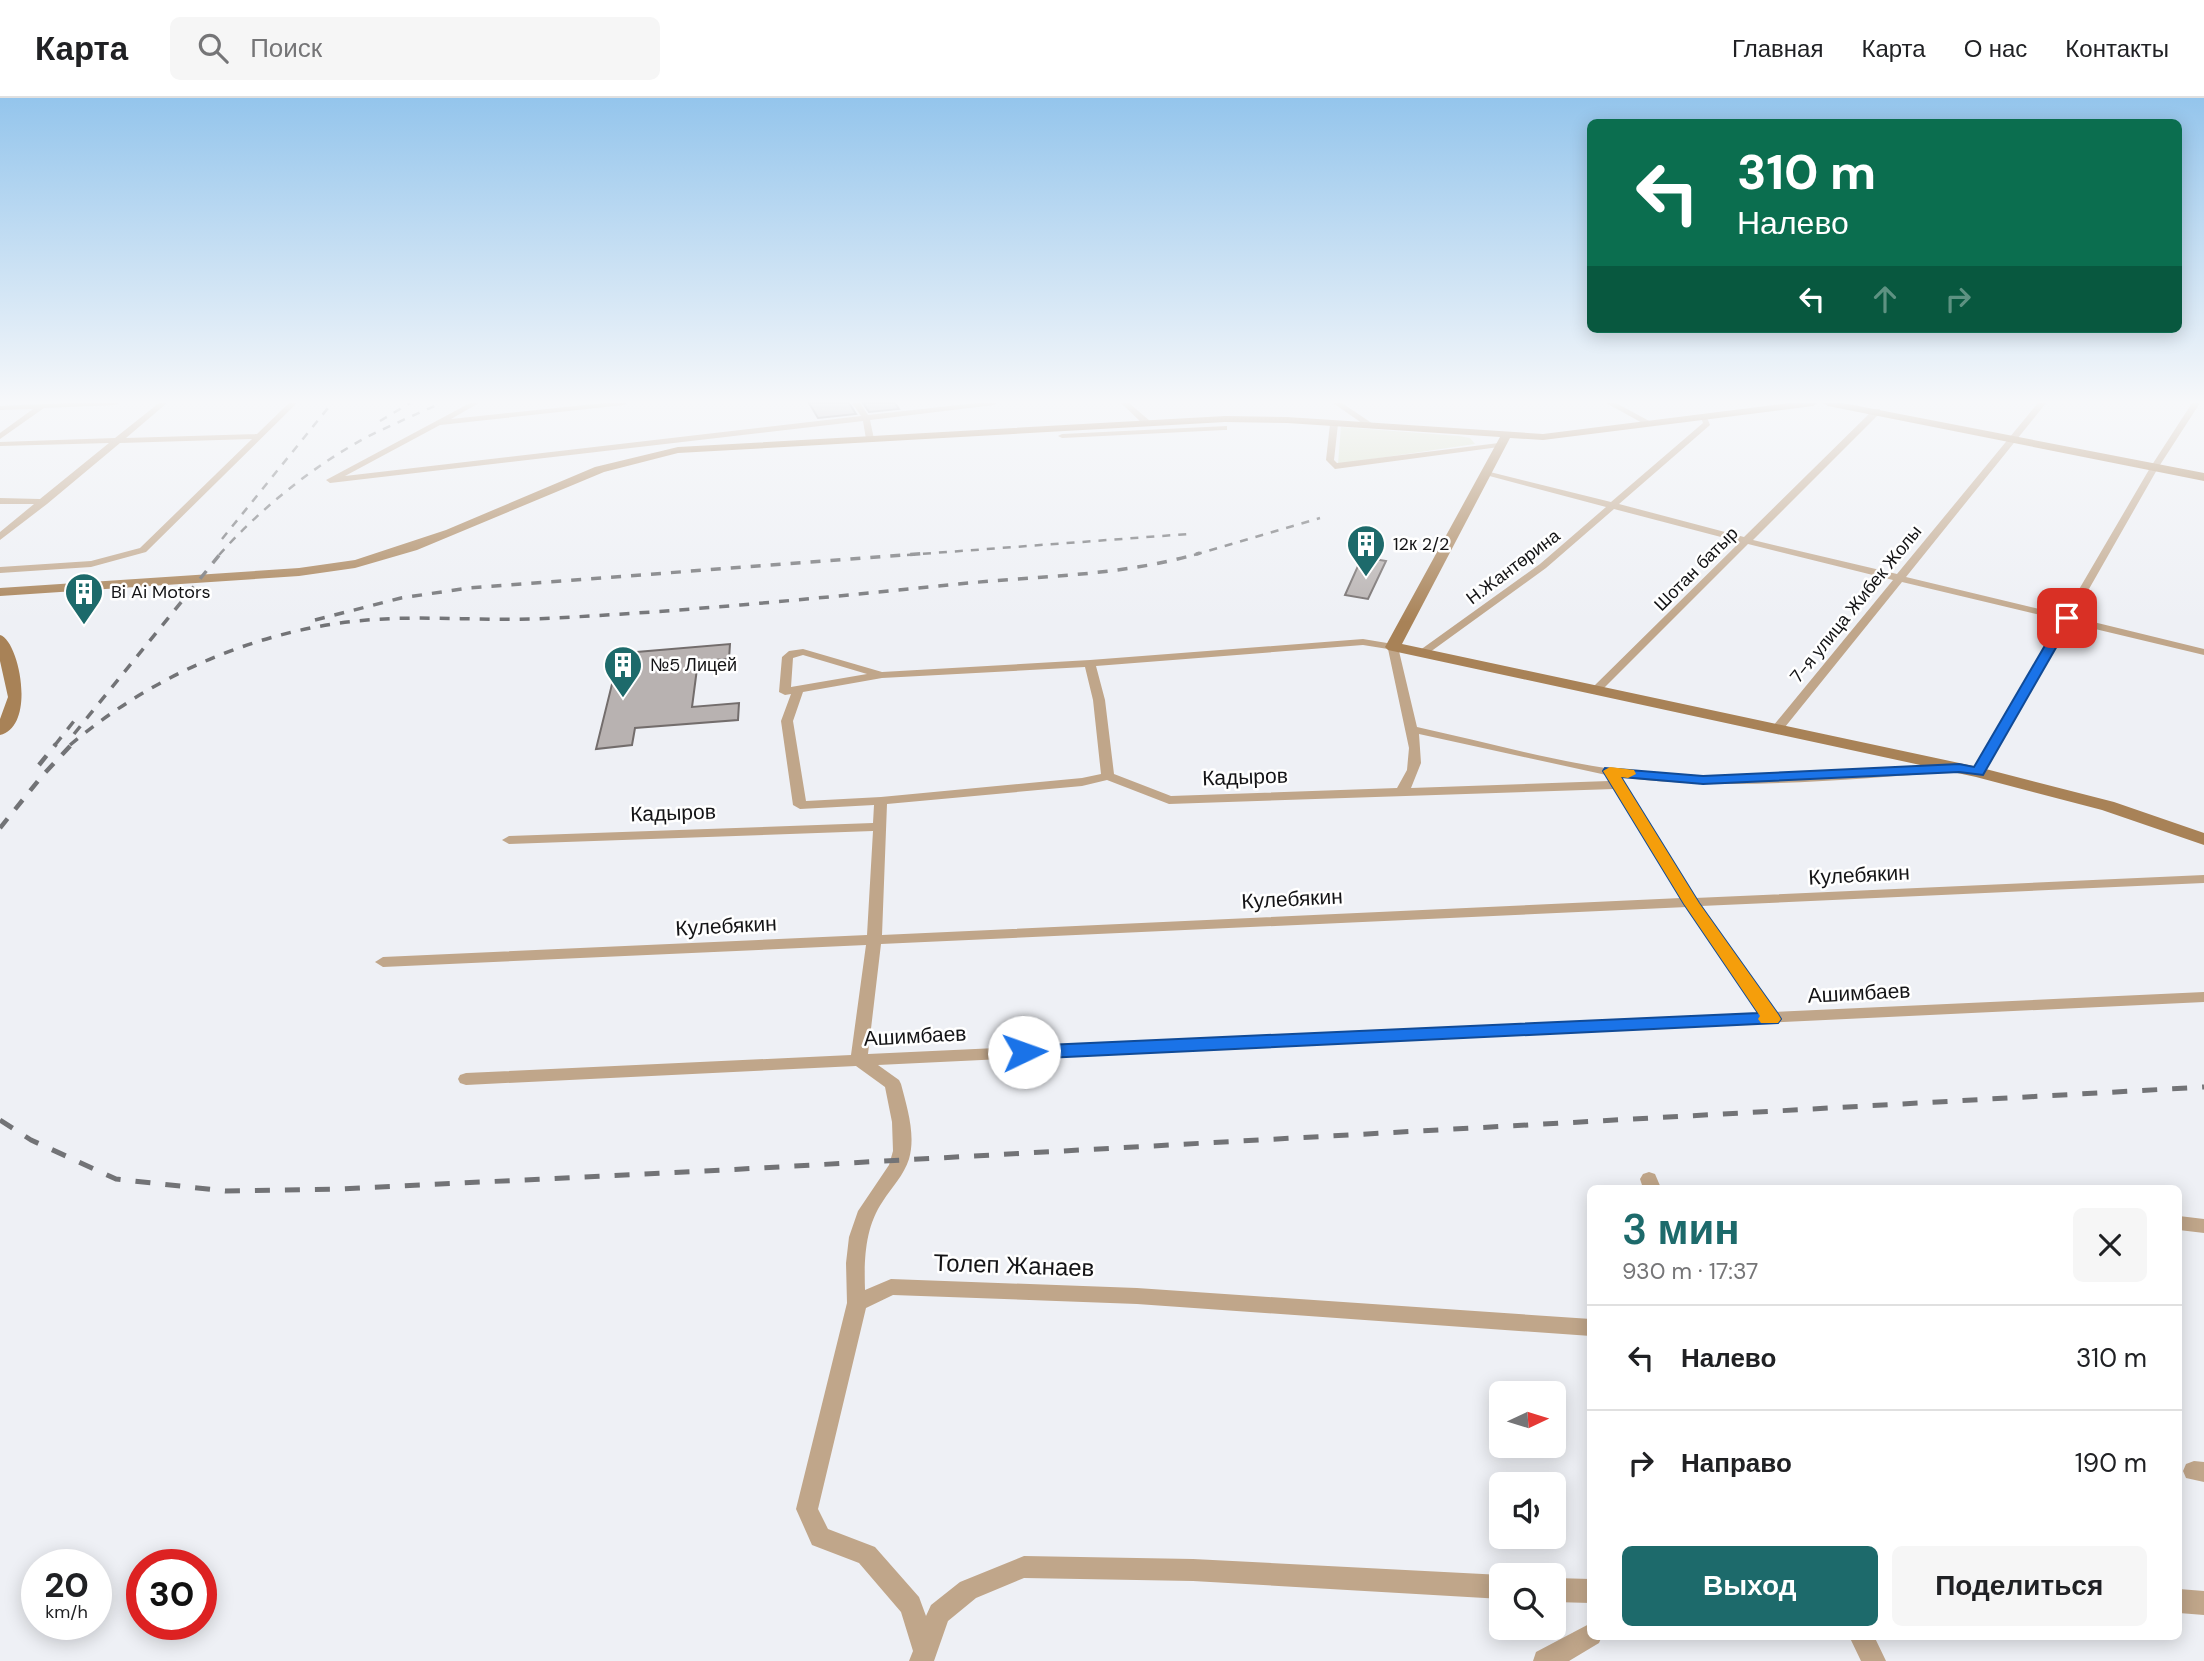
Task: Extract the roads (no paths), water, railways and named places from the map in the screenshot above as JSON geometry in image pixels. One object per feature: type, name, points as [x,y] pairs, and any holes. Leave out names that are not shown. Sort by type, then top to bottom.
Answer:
[{"type":"main road","points":[[1,592],[345,566],[435,539],[583,476]]},
{"type":"main road","points":[[1483,476],[1393,646],[1978,772],[2108,806],[2204,839]]},
{"type":"main road","points":[[0,639],[6,678],[18,697],[16,707],[0,730]]},
{"type":"street","points":[[0,537],[75,476]]},
{"type":"street","points":[[0,570],[93,564],[122,559],[143,550],[218,476]]},
{"type":"street","points":[[337,476],[330,480],[365,476]]},
{"type":"street","points":[[1500,476],[1747,541],[2204,652]]},
{"type":"street","name":"Н.Жантөрина","points":[[1422,653],[1543,566],[1648,476]]},
{"type":"street","name":"Шотан батыр","points":[[1596,690],[1812,476]]},
{"type":"street","name":"7-я улица Жибек Жолы","points":[[1777,729],[1981,476]]},
{"type":"street","points":[[1978,772],[2149,476]]},
{"type":"street","points":[[0,501],[44,502]]},
{"type":"street","points":[[882,675],[803,652],[793,653],[788,657],[785,692],[882,675],[1090,663],[1363,642],[1393,646],[1415,745],[1414,773],[1401,793]]},
{"type":"street","points":[[799,691],[787,721],[800,805],[881,801],[1082,782],[1108,776],[1090,663]]},
{"type":"street","points":[[1412,729],[1610,771],[1683,780],[1959,768]]},
{"type":"street","points":[[1610,771],[1692,904],[1772,1019]]},
{"type":"street","name":"Кадыров","points":[[1108,776],[1168,800],[1618,785]]},
{"type":"street","points":[[881,801],[874,940],[859,1060],[894,1084],[901,1122],[901,1158],[869,1207],[856,1238],[854,1270],[857,1303],[807,1510],[820,1537],[867,1555],[911,1605],[923,1656]]},
{"type":"street","name":"Кадыров","points":[[509,840],[881,827]]},
{"type":"street","name":"Кулебякин","points":[[383,962],[2204,879]]},
{"type":"street","name":"Ашимбаев","points":[[466,1079],[2204,997]]},
{"type":"street","points":[[2182,1223],[2204,1226]]},
{"type":"street","name":"Толеп Жанаев","points":[[857,1303],[891,1287],[1137,1296],[1587,1328]]},
{"type":"street","points":[[923,1656],[939,1613],[968,1590],[1024,1567],[1193,1570],[1489,1586]]},
{"type":"street","points":[[1566,1590],[1587,1591]]},
{"type":"street","points":[[2182,1601],[2204,1603]]},
{"type":"street","points":[[1545,1661],[1587,1637]]},
{"type":"street","points":[[1863,1640],[1874,1661]]},
{"type":"railway","points":[[222,539],[273,476]]},
{"type":"railway","points":[[219,555],[252,521],[306,476]]},
{"type":"railway","points":[[1194,555],[1320,518]]},
{"type":"railway","points":[[907,555],[1188,534]]},
{"type":"railway","points":[[74,734],[221,553]]},
{"type":"railway","points":[[315,620],[401,598],[468,588],[930,553]]},
{"type":"railway","points":[[70,745],[136,697],[172,677],[247,645],[326,625],[367,620],[531,619],[710,608],[1086,574],[1144,566],[1200,553]]},
{"type":"railway","points":[[55,745],[74,721]]},
{"type":"railway","points":[[39,765],[56,744]]},
{"type":"railway","points":[[0,828],[72,744]]},
{"type":"railway","points":[[0,1120],[31,1140],[116,1179],[225,1191],[341,1189],[724,1170],[2204,1087]]},
{"type":"place","name":"12к 2/2","points":[[1366,578]]},
{"type":"place","name":"Bi Ai Motors","points":[[84,626]]},
{"type":"place","name":"№5 Лицей","points":[[623,699]]}]
